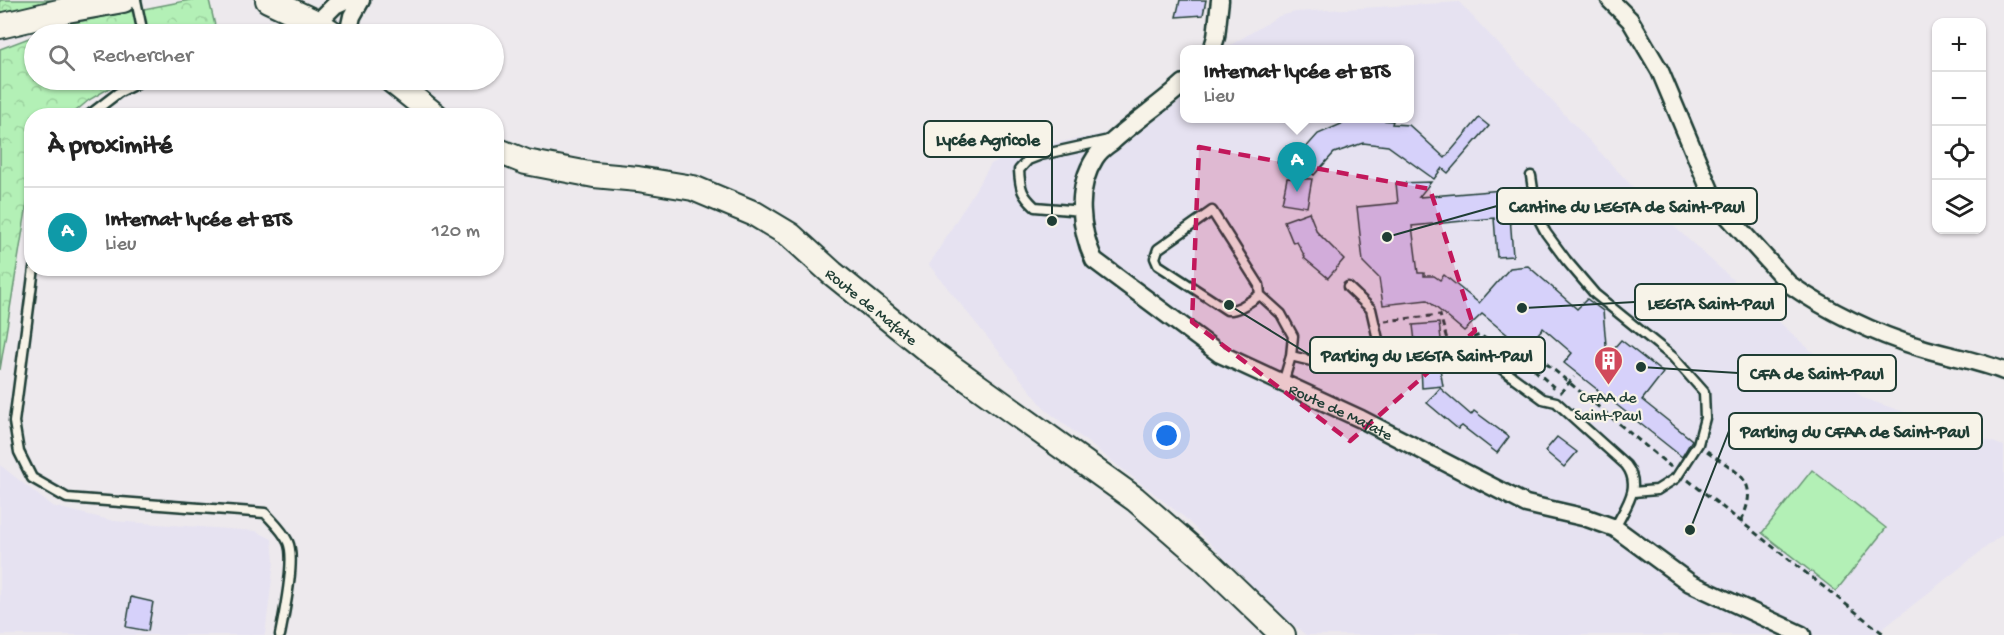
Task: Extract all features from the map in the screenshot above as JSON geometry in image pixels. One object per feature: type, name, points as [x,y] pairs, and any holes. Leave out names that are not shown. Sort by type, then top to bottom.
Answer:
[{"type":"main road","points":[[0,26],[123,0]]},
{"type":"main road","points":[[268,0],[316,24]]},
{"type":"main road","points":[[404,90],[426,108]]},
{"type":"main road","name":"Route de Mafate","points":[[504,153],[526,162],[594,175],[693,188],[764,219],[790,236],[930,352],[1135,499],[1203,558],[1283,635]]},
{"type":"street","points":[[328,24],[335,5],[346,0]]},
{"type":"street","points":[[350,24],[361,0]]},
{"type":"street","points":[[1214,45],[1220,0]]},
{"type":"street","points":[[1610,0],[1630,20],[1660,71],[1715,202],[1790,284],[1875,331],[1918,347],[1986,364],[2004,371]]},
{"type":"street","name":"Route de Mafate","points":[[1180,87],[1095,156],[1086,178],[1081,219],[1086,241],[1094,260],[1220,354],[1361,419],[1526,504],[1587,518],[1615,528],[1690,583],[1802,635]]},
{"type":"lane","points":[[136,0],[141,24]]},
{"type":"lane","points":[[98,108],[124,90]]},
{"type":"lane","points":[[1082,211],[1035,207],[1024,196],[1019,183],[1018,170],[1028,159],[1116,138]]},
{"type":"lane","points":[[1531,176],[1537,216],[1546,233],[1566,260],[1595,294],[1673,357],[1704,392],[1705,418],[1698,444],[1676,478],[1657,490],[1633,492]]},
{"type":"lane","points":[[1260,295],[1240,308],[1227,310],[1158,265],[1155,258],[1158,249],[1212,211],[1258,285],[1260,295],[1281,314],[1293,336],[1291,356],[1283,383]]},
{"type":"lane","points":[[33,276],[14,422],[19,452],[32,478],[67,498],[265,513],[289,544],[291,564],[280,635]]},
{"type":"lane","points":[[1348,287],[1371,309],[1383,361]]},
{"type":"lane","points":[[1291,356],[1328,365],[1479,354],[1543,399],[1556,402],[1632,472],[1633,492],[1615,528]]},
{"type":"path","points":[[1530,350],[1679,473],[1885,635]]},
{"type":"path","points":[[1698,444],[1745,480],[1750,491],[1749,505],[1742,521]]},
{"type":"highlighted area","points":[[1199,147],[1430,189],[1475,331],[1350,441],[1192,322]]},
{"type":"shaded area","points":[[1459,2],[1645,200],[1863,398],[2004,446],[2004,533],[1875,635],[1306,635],[1279,613],[1184,517],[1046,410],[929,265],[991,164],[1021,149],[1142,127],[1180,91],[1180,123],[1414,123],[1414,45],[1231,45],[1279,16],[1296,12]]},
{"type":"shaded area","points":[[0,465],[52,506],[114,521],[256,531],[272,539],[274,562],[265,635],[0,635]]},
{"type":"green space","points":[[0,0],[91,0],[0,32]]},
{"type":"green space","points":[[190,0],[209,0],[215,24],[69,24]]},
{"type":"green space","points":[[24,40],[24,90],[106,90],[79,108],[24,108],[24,223],[0,370],[0,49]]},
{"type":"green space","points":[[1812,470],[1886,528],[1836,591],[1762,533]]},
{"type":"building","points":[[1180,0],[1206,0],[1203,15],[1176,17]]},
{"type":"building","points":[[1479,118],[1489,126],[1448,173],[1442,168],[1434,179],[1388,146],[1363,143],[1334,153],[1314,175],[1293,162],[1318,134],[1343,123],[1409,125],[1445,158]]},
{"type":"building","points":[[1287,178],[1312,179],[1307,207],[1282,203]]},
{"type":"building","points":[[1431,182],[1419,197],[1526,188],[1530,215],[1510,216],[1513,256],[1497,257],[1494,218],[1412,226],[1418,273],[1424,273],[1424,276],[1434,276],[1440,280],[1444,275],[1479,303],[1510,268],[1528,266],[1577,309],[1587,299],[1603,311],[1607,356],[1621,340],[1663,373],[1642,400],[1692,440],[1682,457],[1564,363],[1572,353],[1543,328],[1525,349],[1482,314],[1464,331],[1427,300],[1383,305],[1379,278],[1363,262],[1357,207],[1398,203],[1396,183]]},
{"type":"building","points":[[1309,212],[1317,232],[1344,259],[1328,278],[1304,258],[1297,242],[1293,243],[1284,221]]},
{"type":"building","points":[[1439,323],[1442,347],[1438,350],[1416,350],[1413,325]]},
{"type":"building","points":[[1439,363],[1443,386],[1422,388],[1421,364]]},
{"type":"building","points":[[1440,388],[1471,415],[1474,411],[1509,437],[1497,453],[1462,426],[1458,429],[1427,403]]},
{"type":"building","points":[[1557,437],[1577,452],[1564,467],[1545,451]]},
{"type":"building","points":[[131,597],[153,602],[148,631],[126,627]]},
{"type":"place","name":"Internat lycée et BTS","points":[[1297,192]]},
{"type":"place","name":"Lycée Agricole","points":[[1052,221]]},
{"type":"place","name":"Cantine du LEGTA de Saint-Paul","points":[[1387,237]]},
{"type":"place","name":"Parking du LEGTA Saint-Paul","points":[[1229,305]]},
{"type":"place","name":"LEGTA Saint-Paul","points":[[1522,308]]},
{"type":"place","name":"CFA de Saint-Paul","points":[[1641,367]]},
{"type":"place","name":"CFAA de Saint-Paul","points":[[1608,386]]},
{"type":"place","name":"Parking du CFAA de Saint-Paul","points":[[1690,530]]}]
